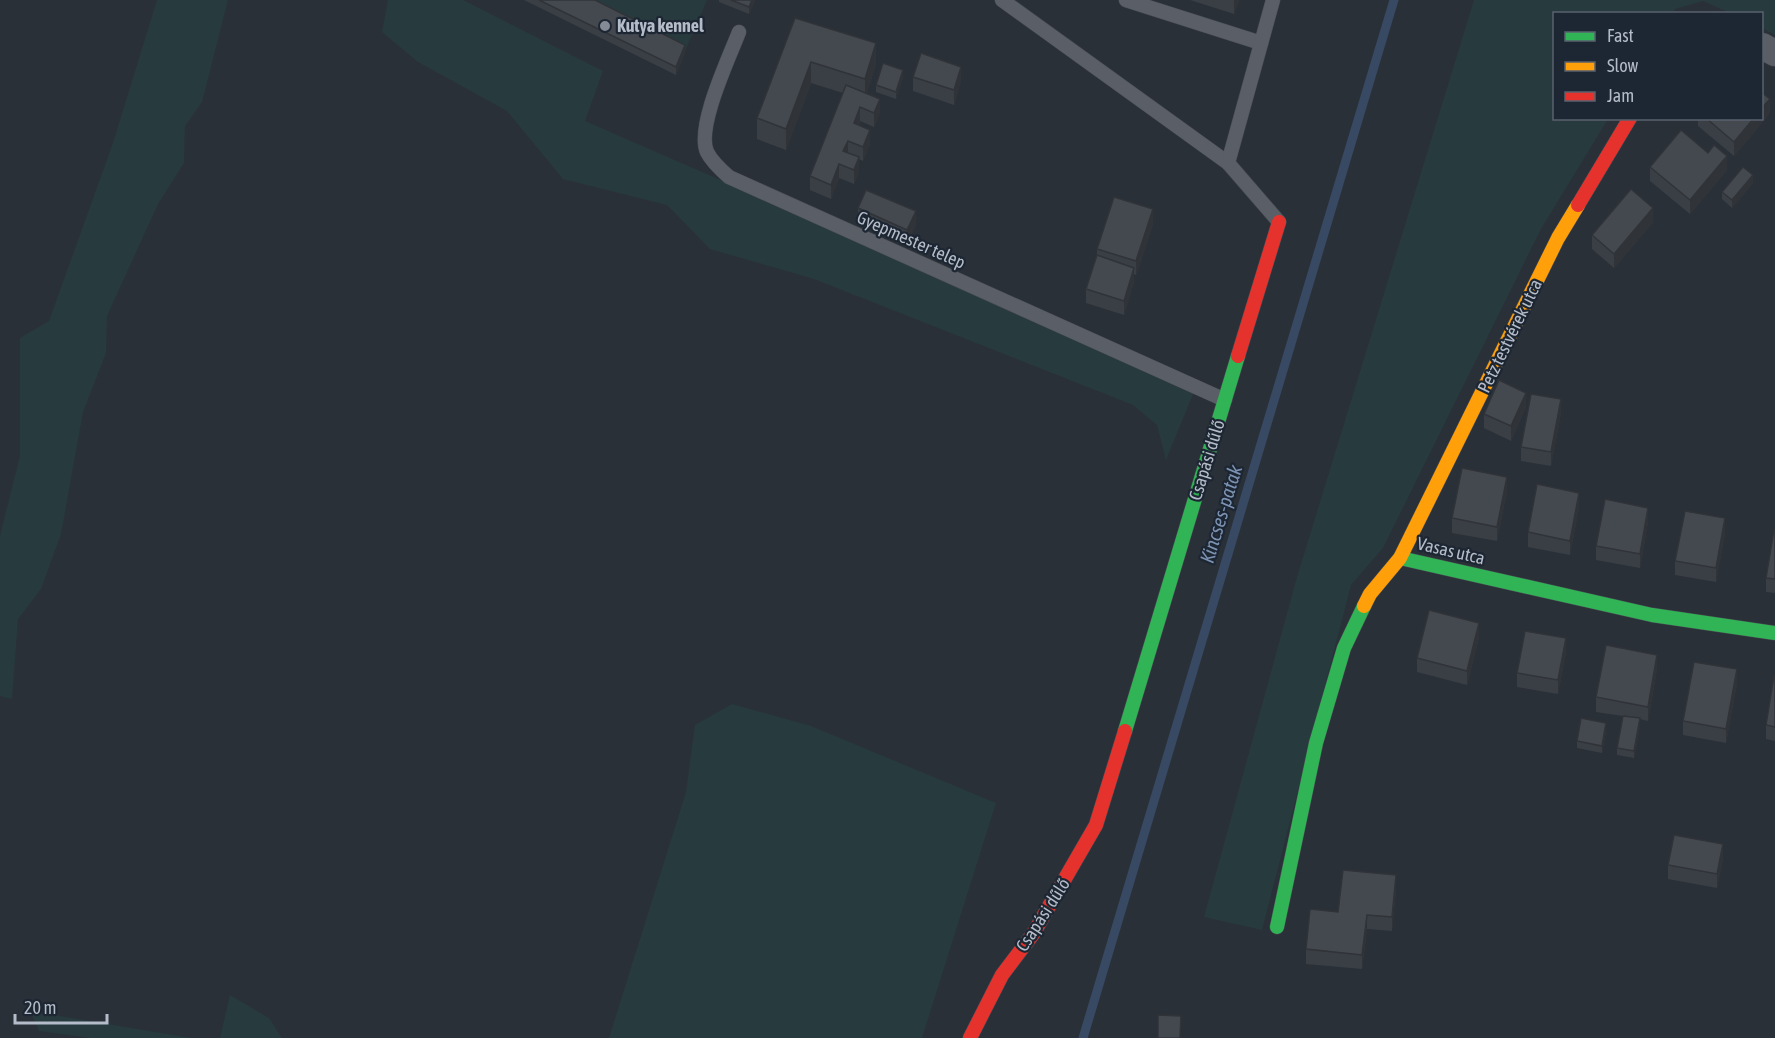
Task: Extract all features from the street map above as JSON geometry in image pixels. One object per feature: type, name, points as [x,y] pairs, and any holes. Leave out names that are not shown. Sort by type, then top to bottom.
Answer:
[{"type":"street","name":"Petz testvérek utca","points":[[1400,558],[1558,238],[1629,120]]},
{"type":"street","name":"Csapási dűlő","points":[[976,1031],[1002,975],[1038,926],[1096,825],[1279,222]]},
{"type":"street","name":"Vasas utca","points":[[1278,927],[1316,743],[1344,648],[1370,594],[1400,558],[1652,615],[1775,633]]},
{"type":"lane","name":"Csapási dűlő","points":[[1002,0],[1228,163],[1279,222]]},
{"type":"lane","points":[[1126,0],[1261,44]]},
{"type":"lane","points":[[1228,163],[1273,0]]},
{"type":"lane","name":"Gyepmester telep","points":[[739,32],[706,120],[707,152],[729,177],[1225,400]]},
{"type":"green space","points":[[157,0],[228,0],[202,102],[185,126],[184,163],[158,204],[107,316],[106,353],[83,412],[61,534],[41,589],[18,619],[12,699],[0,696],[0,536],[20,456],[20,338],[49,321],[113,143]]},
{"type":"green space","points":[[388,0],[463,0],[603,71],[585,121],[1196,387],[1166,460],[1157,425],[1133,405],[814,279],[710,249],[667,205],[563,179],[507,111],[418,62],[382,32]]},
{"type":"green space","points":[[584,0],[707,0],[685,51]]},
{"type":"green space","points":[[1474,0],[1775,0],[1775,35],[1763,29],[1763,12],[1728,12],[1703,1],[1675,9],[1674,12],[1553,12],[1553,120],[1607,120],[1541,229],[1383,548],[1351,585],[1262,930],[1204,917],[1297,577]]},
{"type":"green space","points":[[732,704],[811,726],[996,803],[922,1038],[609,1038],[686,792],[695,725]]},
{"type":"green space","points":[[230,995],[269,1018],[282,1038],[220,1038]]},
{"type":"green space","points":[[30,1011],[191,1038],[91,1038],[39,1031]]},
{"type":"building","name":"Kutya kennel","points":[[539,0],[595,0],[685,45],[676,67]]},
{"type":"building","points":[[731,0],[752,0],[749,7]]},
{"type":"building","points":[[795,18],[876,43],[865,79],[811,62],[786,129],[757,118]]},
{"type":"building","points":[[921,53],[961,67],[954,90],[913,77]]},
{"type":"building","points":[[883,63],[903,70],[896,92],[876,85]]},
{"type":"building","points":[[846,85],[880,99],[874,113],[860,107],[854,123],[870,130],[863,147],[848,141],[843,151],[859,157],[854,170],[839,164],[831,185],[810,176]]},
{"type":"building","points":[[1763,94],[1770,99],[1763,107]]},
{"type":"building","points":[[1708,120],[1752,120],[1734,142]]},
{"type":"building","points":[[1681,130],[1708,153],[1714,145],[1727,156],[1690,200],[1650,167]]},
{"type":"building","points":[[1743,167],[1753,175],[1732,200],[1722,192]]},
{"type":"building","points":[[1631,189],[1653,208],[1614,254],[1592,235]]},
{"type":"building","points":[[866,190],[916,211],[907,230],[858,208]]},
{"type":"building","points":[[1114,197],[1153,209],[1136,261],[1097,249]]},
{"type":"building","points":[[1097,255],[1134,268],[1124,301],[1086,289]]},
{"type":"building","points":[[1499,380],[1526,393],[1511,426],[1484,414]]},
{"type":"building","points":[[1531,394],[1561,399],[1551,452],[1521,447]]},
{"type":"building","points":[[1462,468],[1507,477],[1497,527],[1452,518]]},
{"type":"building","points":[[1537,484],[1579,493],[1570,541],[1528,532]]},
{"type":"building","points":[[1605,499],[1648,508],[1640,554],[1596,546]]},
{"type":"building","points":[[1685,511],[1725,518],[1716,568],[1675,561]]},
{"type":"building","points":[[1775,530],[1775,579],[1766,578]]},
{"type":"building","points":[[1429,610],[1479,623],[1467,671],[1417,658]]},
{"type":"building","points":[[1525,631],[1566,638],[1558,680],[1517,673]]},
{"type":"building","points":[[1606,645],[1657,655],[1648,707],[1596,697]]},
{"type":"building","points":[[1694,662],[1737,669],[1726,729],[1683,721]]},
{"type":"building","points":[[1775,676],[1775,727],[1766,725]]},
{"type":"building","points":[[1623,716],[1640,718],[1634,751],[1617,748]]},
{"type":"building","points":[[1581,718],[1606,723],[1602,746],[1577,741]]},
{"type":"building","points":[[1674,835],[1723,844],[1717,874],[1668,865]]},
{"type":"building","points":[[1343,870],[1396,875],[1392,917],[1367,915],[1362,955],[1306,949],[1310,909],[1338,912]]},
{"type":"building","points":[[1158,1015],[1181,1016],[1180,1038],[1158,1038]]},
{"type":"waterway","name":"Kincses-patak","points":[[1083,1038],[1394,0]]},
{"type":"traffic: fast","points":[[1125,731],[1238,356]]},
{"type":"traffic: fast","points":[[1400,558],[1652,615],[1775,633]]},
{"type":"traffic: fast","points":[[1277,927],[1316,743],[1344,648],[1364,606]]},
{"type":"traffic: slow","points":[[1364,606],[1370,594],[1400,558],[1558,238],[1578,205]]},
{"type":"traffic: jam","points":[[1578,205],[1629,120]]},
{"type":"traffic: jam","points":[[1238,356],[1279,222]]},
{"type":"traffic: jam","points":[[970,1038],[1002,975],[1033,934],[1096,825],[1125,731]]},
{"type":"place","name":"Kutya kennel","points":[[605,26]]}]
